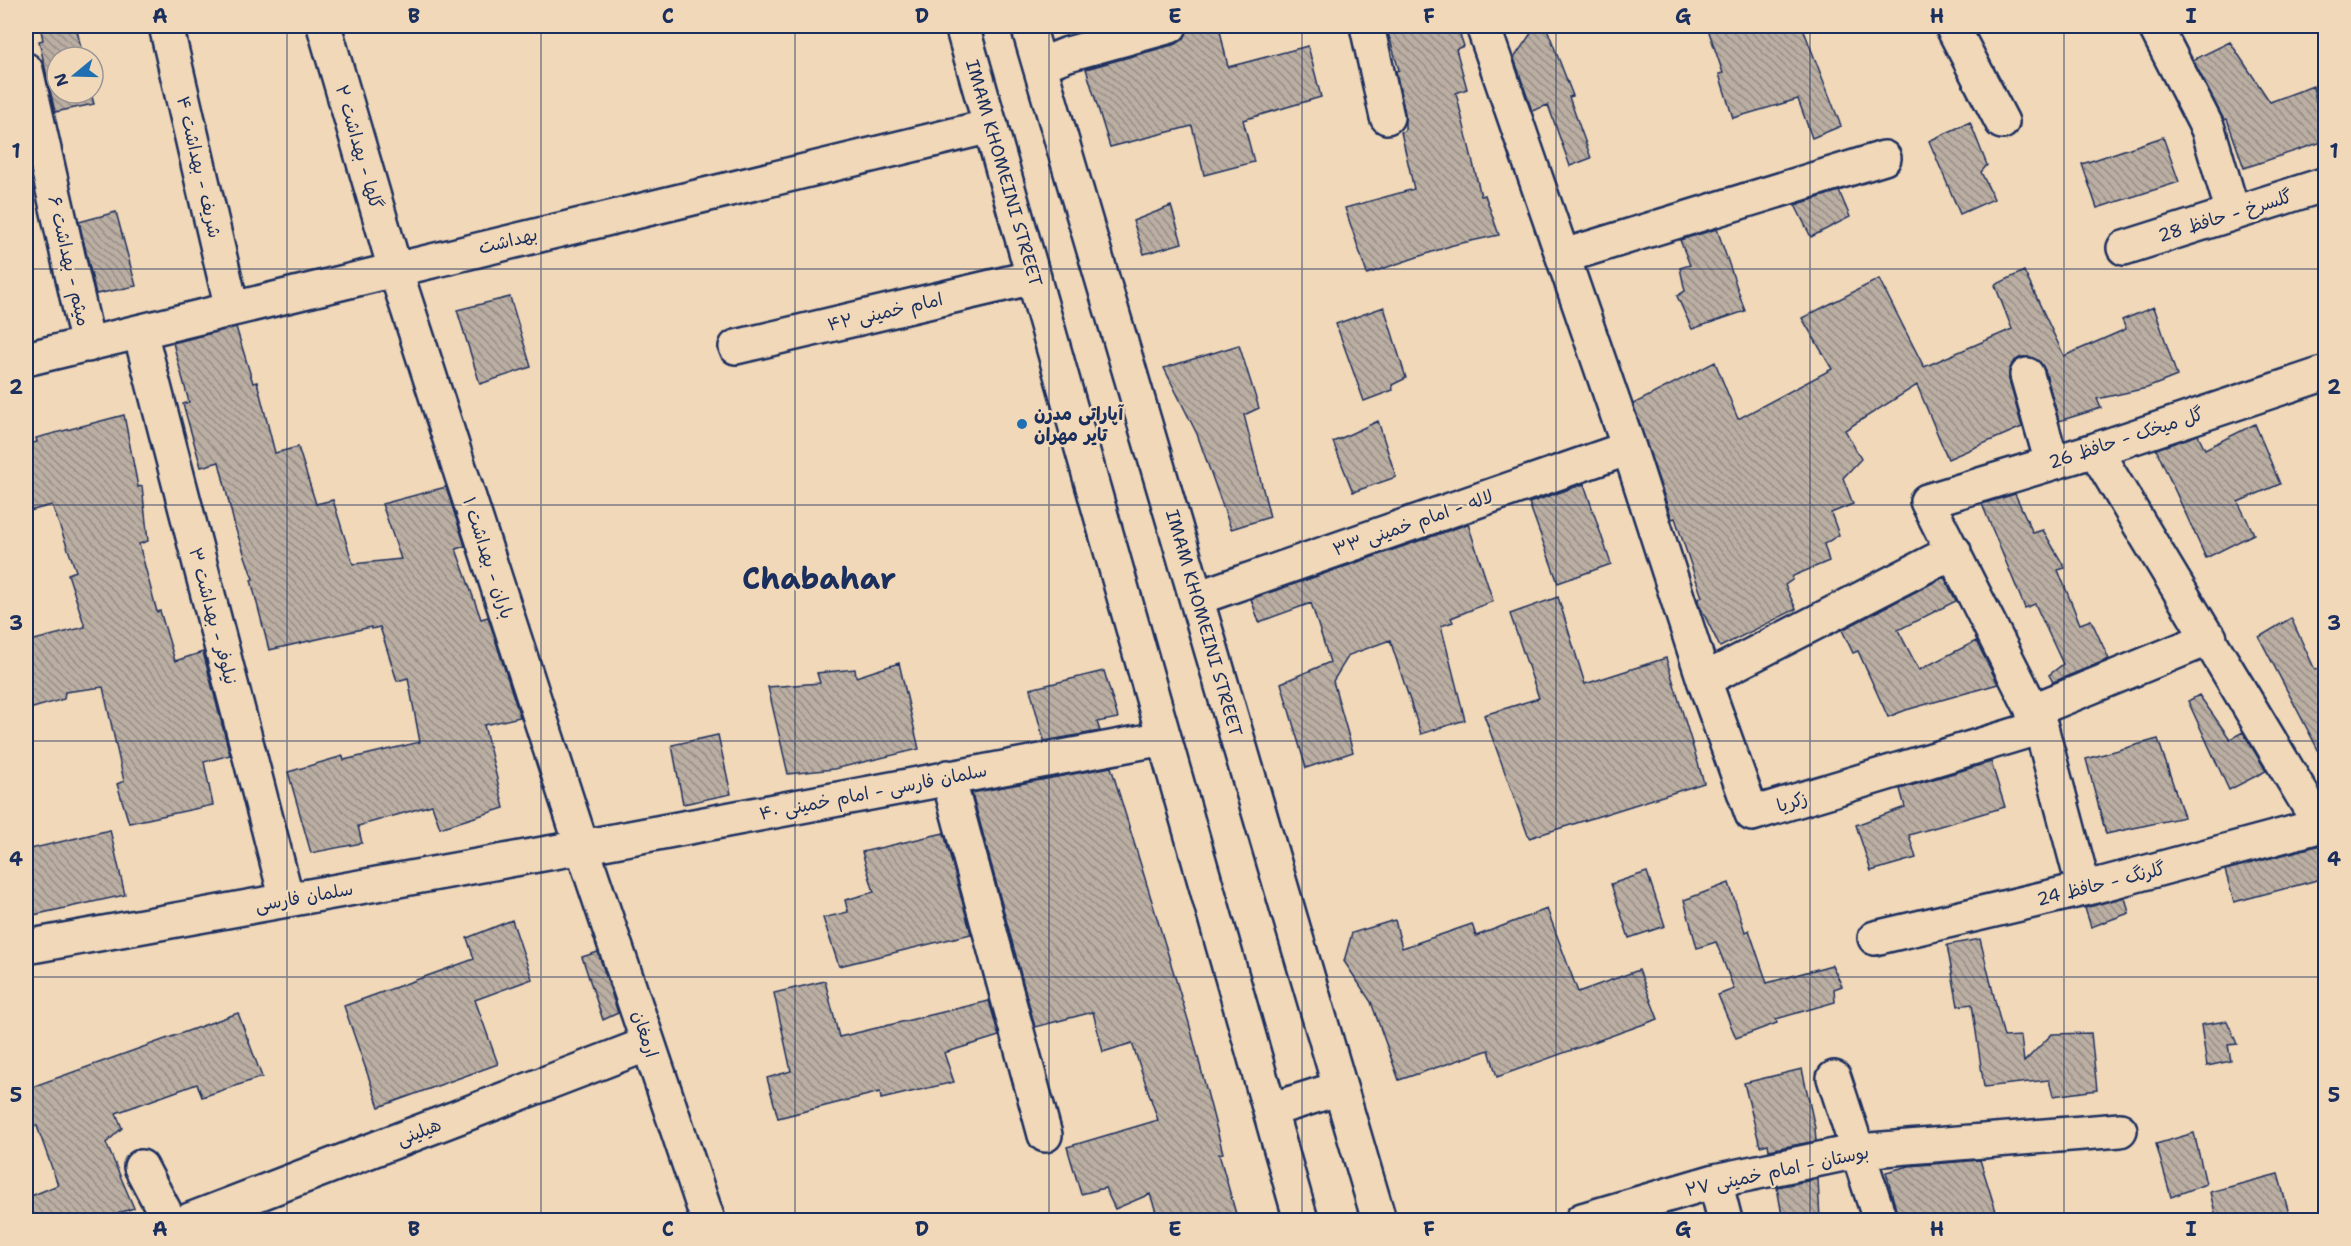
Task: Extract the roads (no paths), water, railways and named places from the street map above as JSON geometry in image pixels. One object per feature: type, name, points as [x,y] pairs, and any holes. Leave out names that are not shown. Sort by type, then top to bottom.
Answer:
[{"type":"street","name":"شریف - بهداشت ۴","points":[[166,26],[232,309]]},
{"type":"street","name":"IMAM KHOMEINI STREET","points":[[962,26],[1301,1221]]},
{"type":"street","name":"IMAM KHOMEINI STREET","points":[[1028,26],[1379,1221]]},
{"type":"street","points":[[1040,65],[1068,54],[1170,26]]},
{"type":"street","points":[[1367,26],[1387,117]]},
{"type":"street","name":"زکریا","points":[[1483,26],[1564,256],[1704,680],[1752,814],[2037,719]]},
{"type":"street","points":[[1952,26],[2002,122]]},
{"type":"street","points":[[2156,26],[2208,129],[2233,213]]},
{"type":"street","name":"گلها - بهداشت ۲","points":[[329,27],[395,269]]},
{"type":"street","name":"میثم - بهداشت ۶","points":[[26,70],[88,345]]},
{"type":"street","name":"بهداشت","points":[[26,359],[991,126]]},
{"type":"street","points":[[1564,256],[1884,158]]},
{"type":"street","name":"گلسرخ - حافظ 28","points":[[2124,248],[2325,184]]},
{"type":"street","name":"باران - بهداشت ۱","points":[[395,269],[582,847]]},
{"type":"street","name":"امام خمینی ۴۲","points":[[736,347],[1034,278]]},
{"type":"street","name":"نیلوفر - بهداشت ۳","points":[[140,332],[287,900]]},
{"type":"street","name":"گل میخک - حافظ 26","points":[[1954,551],[1927,501],[2095,450],[2325,373]]},
{"type":"street","points":[[2026,375],[2052,463]]},
{"type":"street","name":"لاله - امام خمینی ۳۳","points":[[1197,598],[1629,448]]},
{"type":"street","points":[[2095,450],[2323,825]]},
{"type":"street","points":[[1704,680],[1954,551],[2037,719],[2084,889]]},
{"type":"street","points":[[2037,719],[2210,638]]},
{"type":"street","name":"سلمان فارسی - امام خمینی ۴۰","points":[[582,847],[1164,738]]},
{"type":"street","points":[[948,777],[1045,1135]]},
{"type":"street","name":"گلرنگ - حافظ 24","points":[[1875,938],[2084,889],[2323,825]]},
{"type":"street","name":"سلمان فارسی","points":[[27,942],[287,900],[582,847]]},
{"type":"street","name":"ارمغان","points":[[582,847],[708,1221]]},
{"type":"street","name":"هیلینی","points":[[190,1221],[648,1044]]},
{"type":"street","points":[[1834,1078],[1880,1221]]},
{"type":"street","points":[[1270,1110],[1340,1088]]},
{"type":"street","name":"بوستان - امام خمینی ۲۷","points":[[1582,1221],[1715,1181],[1858,1151],[2120,1130]]},
{"type":"street","points":[[141,1167],[170,1221]]},
{"type":"street","points":[[1715,1181],[1725,1221]]},
{"type":"place","name":"آپاراتی مدرن تایر مهران","points":[[1022,424]]},
{"type":"district","name":"Chabahar","points":[[819,579]]}]
